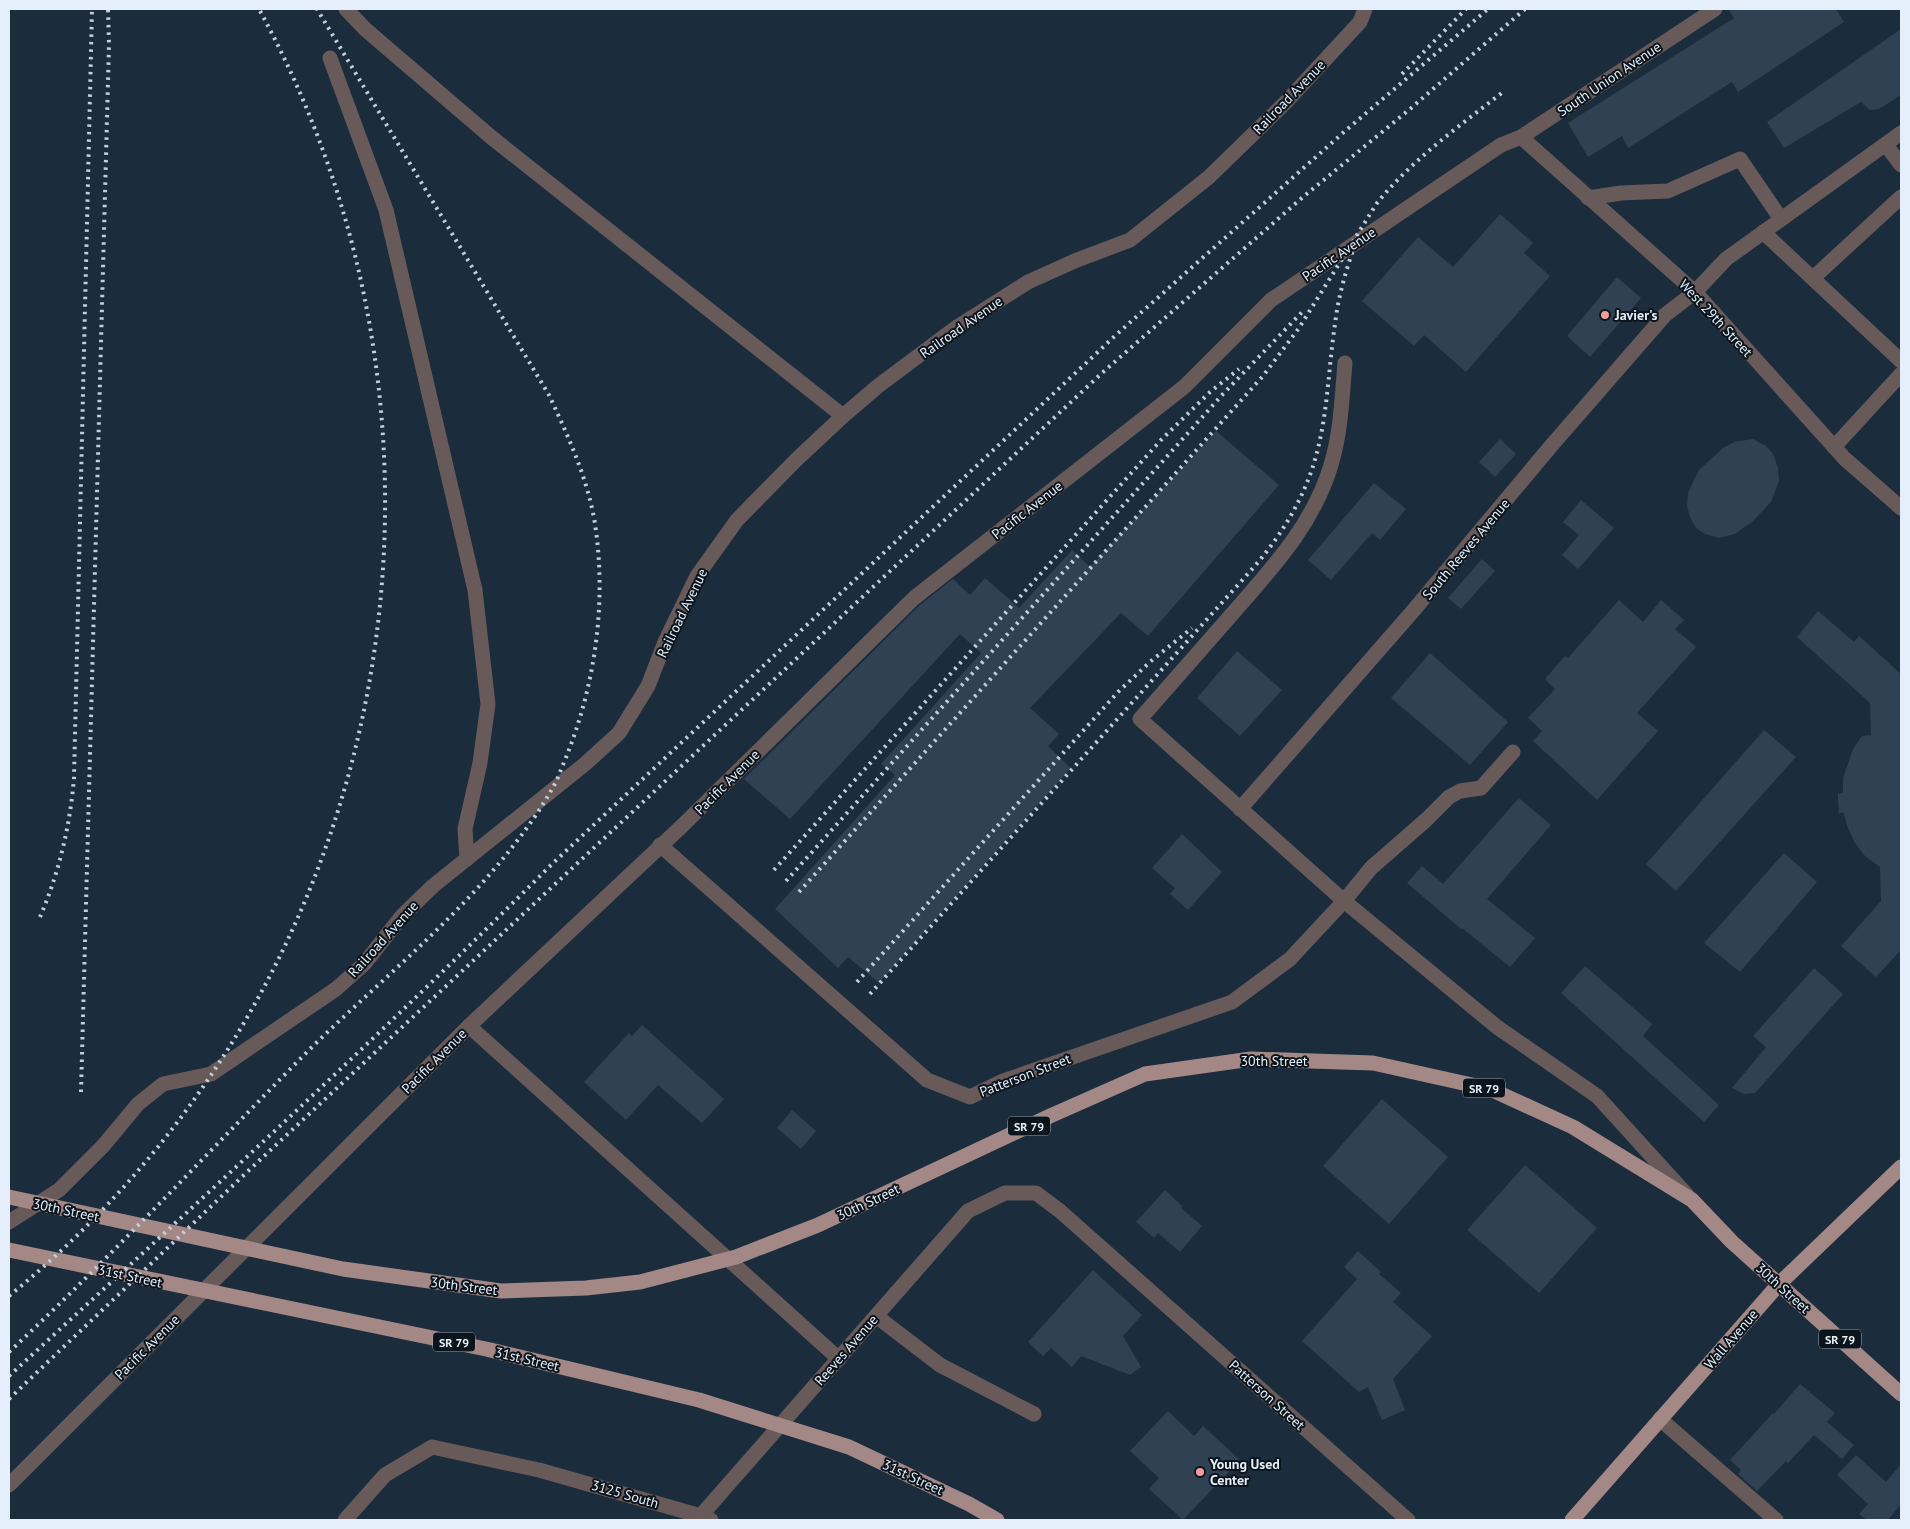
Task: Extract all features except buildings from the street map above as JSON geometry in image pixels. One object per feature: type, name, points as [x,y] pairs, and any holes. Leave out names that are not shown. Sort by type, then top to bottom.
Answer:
[{"type":"main road","name":"30th Street","points":[[9,1197],[343,1269],[501,1291],[586,1288],[640,1282],[736,1257],[818,1225],[1144,1074],[1251,1059],[1373,1063],[1490,1089],[1573,1127],[1692,1200],[1732,1242],[1901,1394]]},
{"type":"main road","name":"Wall Avenue","points":[[1572,1520],[1779,1284],[1901,1167]]},
{"type":"main road","name":"31st Street","points":[[9,1250],[208,1293],[486,1349],[699,1400],[849,1447],[969,1504],[997,1520]]},
{"type":"street","points":[[346,9],[366,29],[491,137],[842,416]]},
{"type":"street","name":"Railroad Avenue","points":[[9,1222],[59,1190],[103,1146],[138,1104],[163,1084],[211,1074],[336,989],[364,964],[402,916],[433,886],[584,764],[619,733],[648,686],[665,642],[697,576],[737,520],[842,416],[878,386],[957,327],[1028,282],[1077,260],[1130,240],[1208,177],[1286,102],[1360,22],[1365,9]]},
{"type":"street","name":"South Union Avenue","points":[[1501,145],[1521,137],[1715,9]]},
{"type":"street","points":[[330,58],[386,210],[475,590],[488,704],[480,763],[465,829],[468,858]]},
{"type":"street","name":"South Reeves Avenue","points":[[1240,808],[1413,611],[1665,315],[1695,292],[1726,259],[1901,134]]},
{"type":"street","name":"West 29th Street","points":[[1521,137],[1695,292],[1834,447],[1901,508]]},
{"type":"street","name":"Pacific Avenue","points":[[9,1485],[470,1026],[682,826],[914,598],[1184,387],[1271,300],[1501,145]]},
{"type":"street","points":[[1886,145],[1901,165]]},
{"type":"street","points":[[1588,198],[1621,193],[1668,191],[1740,158],[1781,219]]},
{"type":"street","points":[[1813,278],[1901,197]]},
{"type":"street","points":[[1763,232],[1901,361]]},
{"type":"street","name":"30th Street","points":[[1345,363],[1341,418],[1332,465],[1321,494],[1304,526],[1278,562],[1140,719],[1344,901],[1496,1027],[1597,1096],[1692,1200]]},
{"type":"street","points":[[1834,447],[1901,374]]},
{"type":"street","name":"Patterson Street","points":[[660,845],[927,1080],[970,1097],[1003,1081],[1232,1002],[1290,959],[1344,901],[1370,868],[1450,797],[1460,791],[1480,788],[1514,752]]},
{"type":"street","points":[[470,1026],[839,1359]]},
{"type":"street","name":"Patterson Street","points":[[1005,1193],[1036,1193],[1060,1211],[1408,1520]]},
{"type":"street","name":"Reeves Avenue","points":[[703,1519],[968,1211],[1005,1193]]},
{"type":"street","points":[[876,1316],[940,1365],[1034,1414]]},
{"type":"street","points":[[1660,1419],[1776,1520]]},
{"type":"street","name":"3125 South","points":[[345,1520],[385,1475],[432,1447],[539,1470],[703,1519]]},
{"type":"railway","points":[[40,917],[63,849],[70,814],[74,778],[92,9]]},
{"type":"railway","points":[[81,1092],[109,44],[108,9]]},
{"type":"railway","points":[[9,1296],[140,1169],[243,1024],[319,866],[366,698],[385,524],[373,348],[332,176],[259,9]]},
{"type":"railway","points":[[9,1352],[123,1240],[309,1050],[432,935],[501,861],[535,816],[556,781],[575,732],[591,674],[599,614],[598,554],[592,507],[570,442],[549,395],[317,9]]},
{"type":"railway","points":[[1402,74],[1466,9]]},
{"type":"railway","points":[[9,1376],[283,1124],[485,931],[551,865],[1117,334],[1344,132],[1488,9]]},
{"type":"railway","points":[[9,1399],[246,1173],[1102,373],[1303,197],[1410,109],[1525,9]]},
{"type":"railway","points":[[799,892],[1263,376],[1299,328],[1377,203],[1391,187],[1437,144],[1503,92]]},
{"type":"railway","points":[[870,994],[1254,567],[1286,524],[1302,494],[1315,461],[1324,414],[1338,305],[1353,250]]},
{"type":"railway","points":[[786,881],[1223,394],[1305,309]]},
{"type":"railway","points":[[774,870],[1161,440],[1210,392],[1239,369]]},
{"type":"railway","points":[[857,982],[1118,692],[1151,661],[1192,628]]},
{"type":"place","name":"Javier's","points":[[1605,315]]},
{"type":"place","name":"Young Used Center","points":[[1200,1472]]}]
